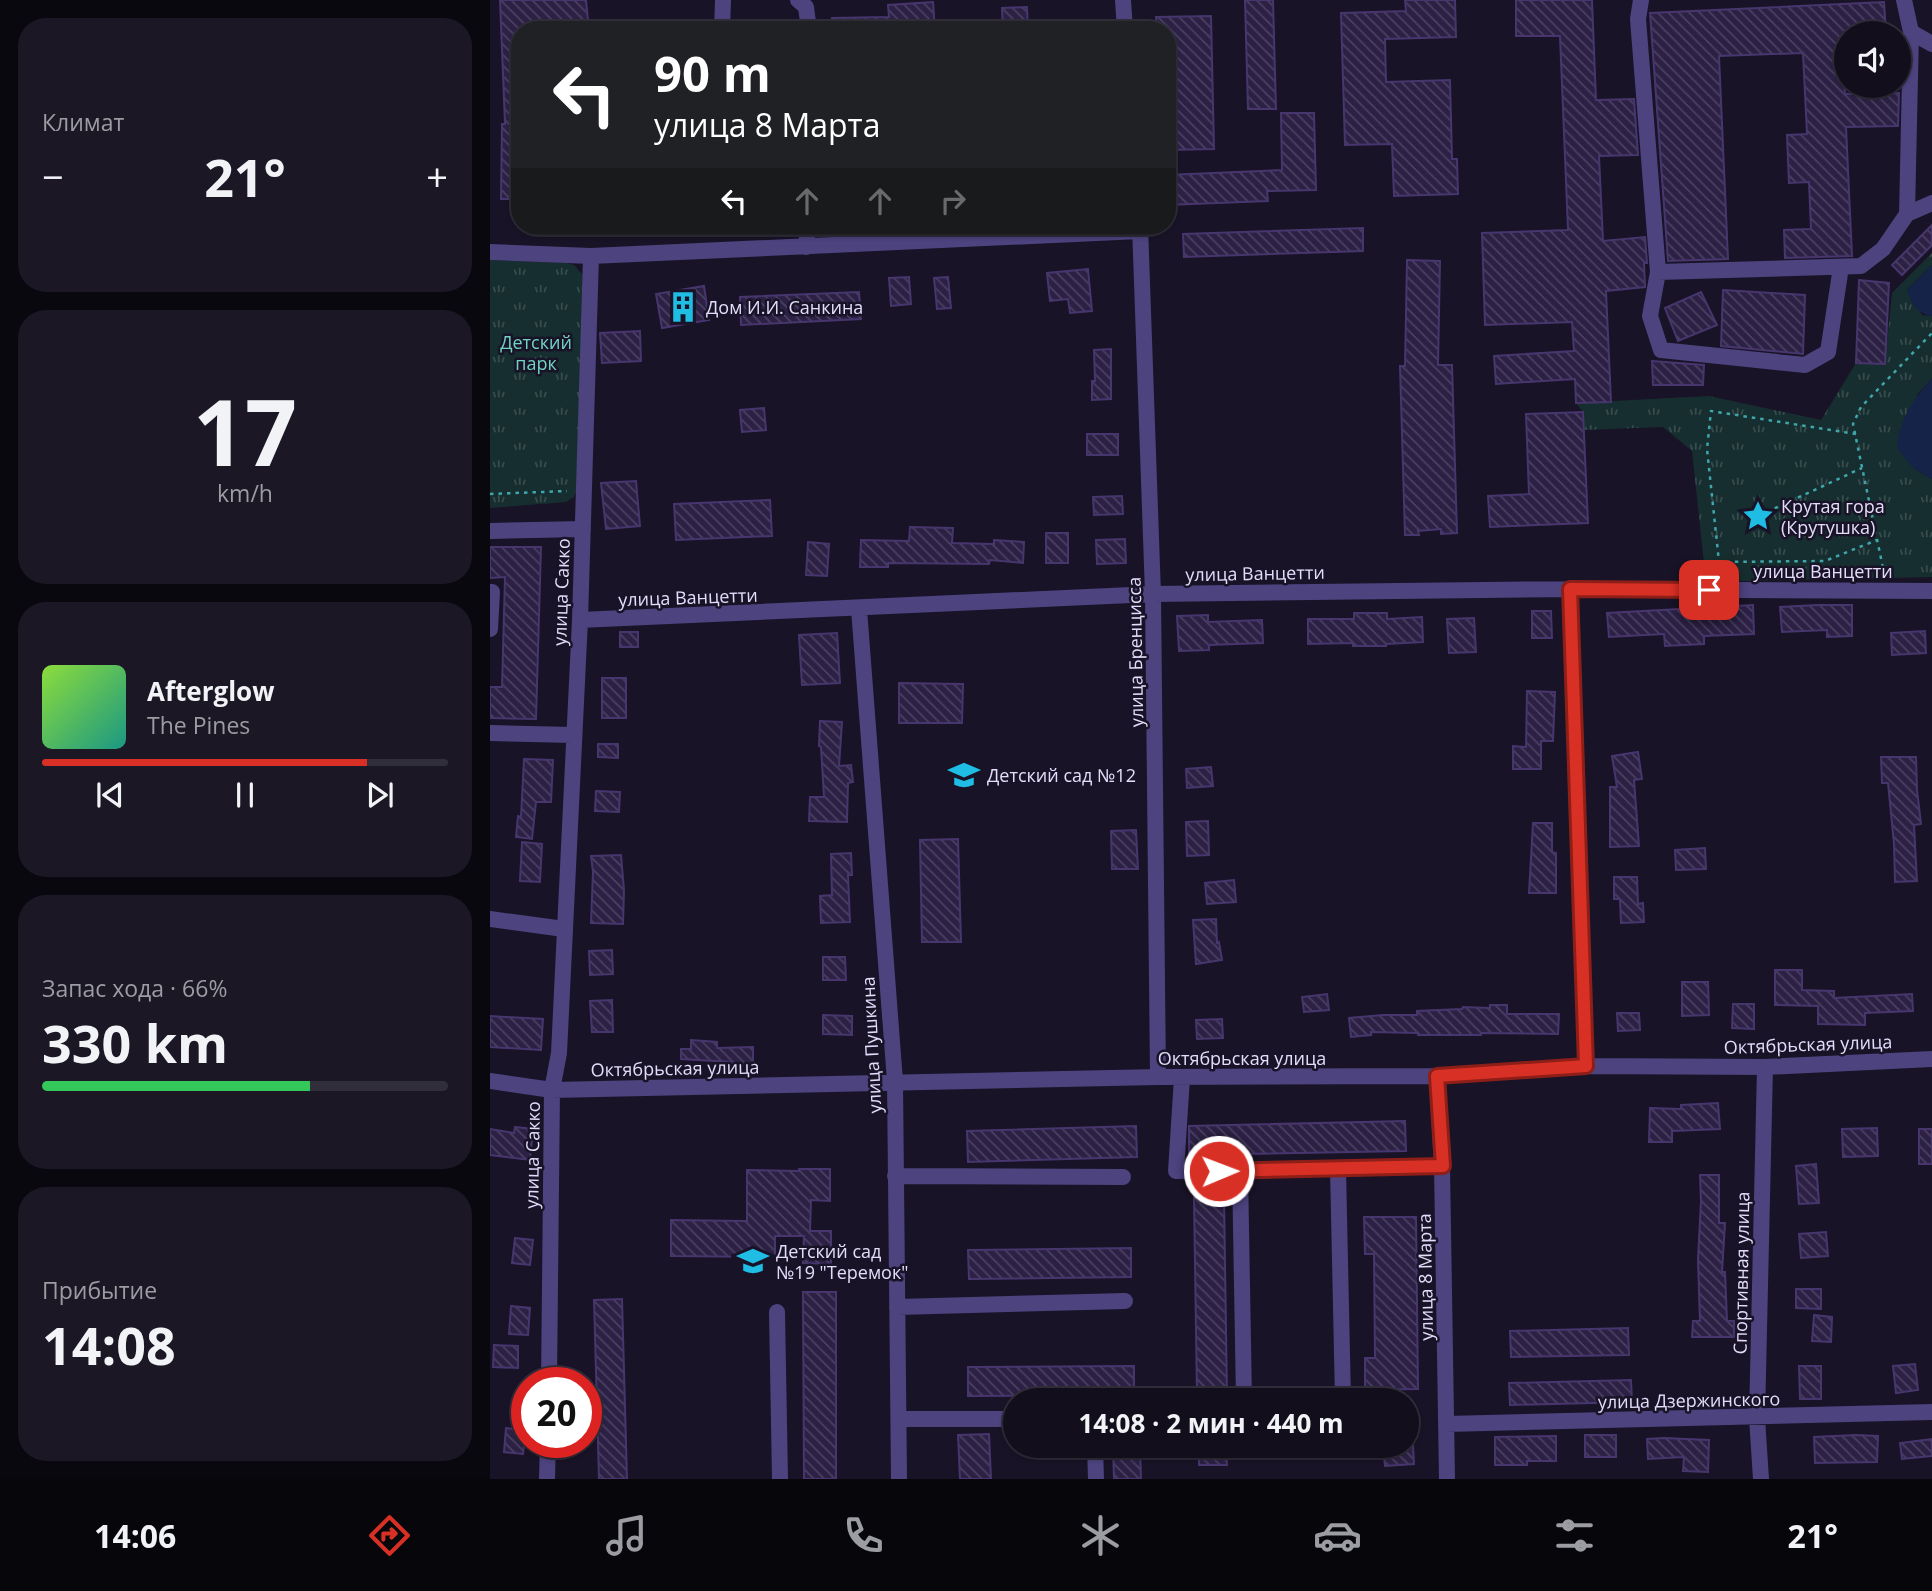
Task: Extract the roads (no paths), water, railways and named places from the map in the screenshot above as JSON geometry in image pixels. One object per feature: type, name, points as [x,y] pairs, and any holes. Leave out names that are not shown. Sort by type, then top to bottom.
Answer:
[{"type":"street","points":[[722,21],[723,0]]},
{"type":"street","points":[[798,0],[806,7],[808,21]]},
{"type":"street","points":[[1123,0],[1124,21]]},
{"type":"street","points":[[1641,0],[1638,19],[1658,272],[1650,316],[1661,350],[1805,365],[1828,352],[1841,267]]},
{"type":"street","points":[[1904,0],[1912,32],[1907,214]]},
{"type":"street","points":[[1912,32],[1932,44]]},
{"type":"street","points":[[1658,272],[1861,266],[1883,248],[1907,214],[1932,203]]},
{"type":"street","points":[[806,247],[807,235]]},
{"type":"street","points":[[490,252],[591,256],[1017,235]]},
{"type":"street","name":"улица Бренцисса","points":[[1140,235],[1153,594],[1158,1077]]},
{"type":"street","name":"улица Сакко","points":[[549,1367],[552,1090],[559,1053],[580,620],[591,256]]},
{"type":"street","points":[[490,531],[583,529]]},
{"type":"street","points":[[1570,589],[1586,1066]]},
{"type":"street","name":"улица Ванцетти","points":[[580,620],[1153,594],[1570,589],[1932,591]]},
{"type":"street","points":[[490,593],[490,629]]},
{"type":"street","name":"улица Пушкина","points":[[859,609],[895,1082],[900,1479]]},
{"type":"street","points":[[490,733],[573,735]]},
{"type":"street","points":[[490,919],[564,929]]},
{"type":"street","name":"Октябрьская улица","points":[[490,1081],[552,1090],[1158,1077],[1437,1076],[1586,1066],[1765,1067],[1932,1059]]},
{"type":"street","name":"Спортивная улица","points":[[1761,1479],[1757,1418],[1765,1067]]},
{"type":"street","name":"улица 8 Марта","points":[[1437,1076],[1443,1166],[1447,1479]]},
{"type":"street","points":[[1182,1078],[1176,1171],[1443,1166]]},
{"type":"street","points":[[1338,1168],[1343,1388]]},
{"type":"street","points":[[1240,1170],[1244,1388]]},
{"type":"street","points":[[895,1176],[1123,1177]]},
{"type":"street","points":[[897,1307],[1125,1301]]},
{"type":"street","points":[[777,1312],[780,1479]]},
{"type":"street","name":"улица Дзержинского","points":[[1446,1424],[1932,1412]]},
{"type":"street","points":[[899,1419],[1003,1419]]},
{"type":"street","points":[[547,1479],[548,1458]]},
{"type":"street","points":[[1095,1458],[1096,1479]]},
{"type":"water","points":[[1932,265],[1932,316],[1915,308],[1907,290]]},
{"type":"water","points":[[1932,378],[1932,479],[1913,468],[1897,448],[1908,410]]},
{"type":"place","name":"Дом И.И. Санкина","points":[[683,307]]},
{"type":"place","name":"Крутая гора (Крутушка)","points":[[1758,516]]},
{"type":"place","name":"Детский сад №12","points":[[964,775]]},
{"type":"place","name":"Детский сад №19 \"Теремок\"","points":[[753,1261]]},
{"type":"park label","name":"Детский парк","points":[[536,352]]}]
